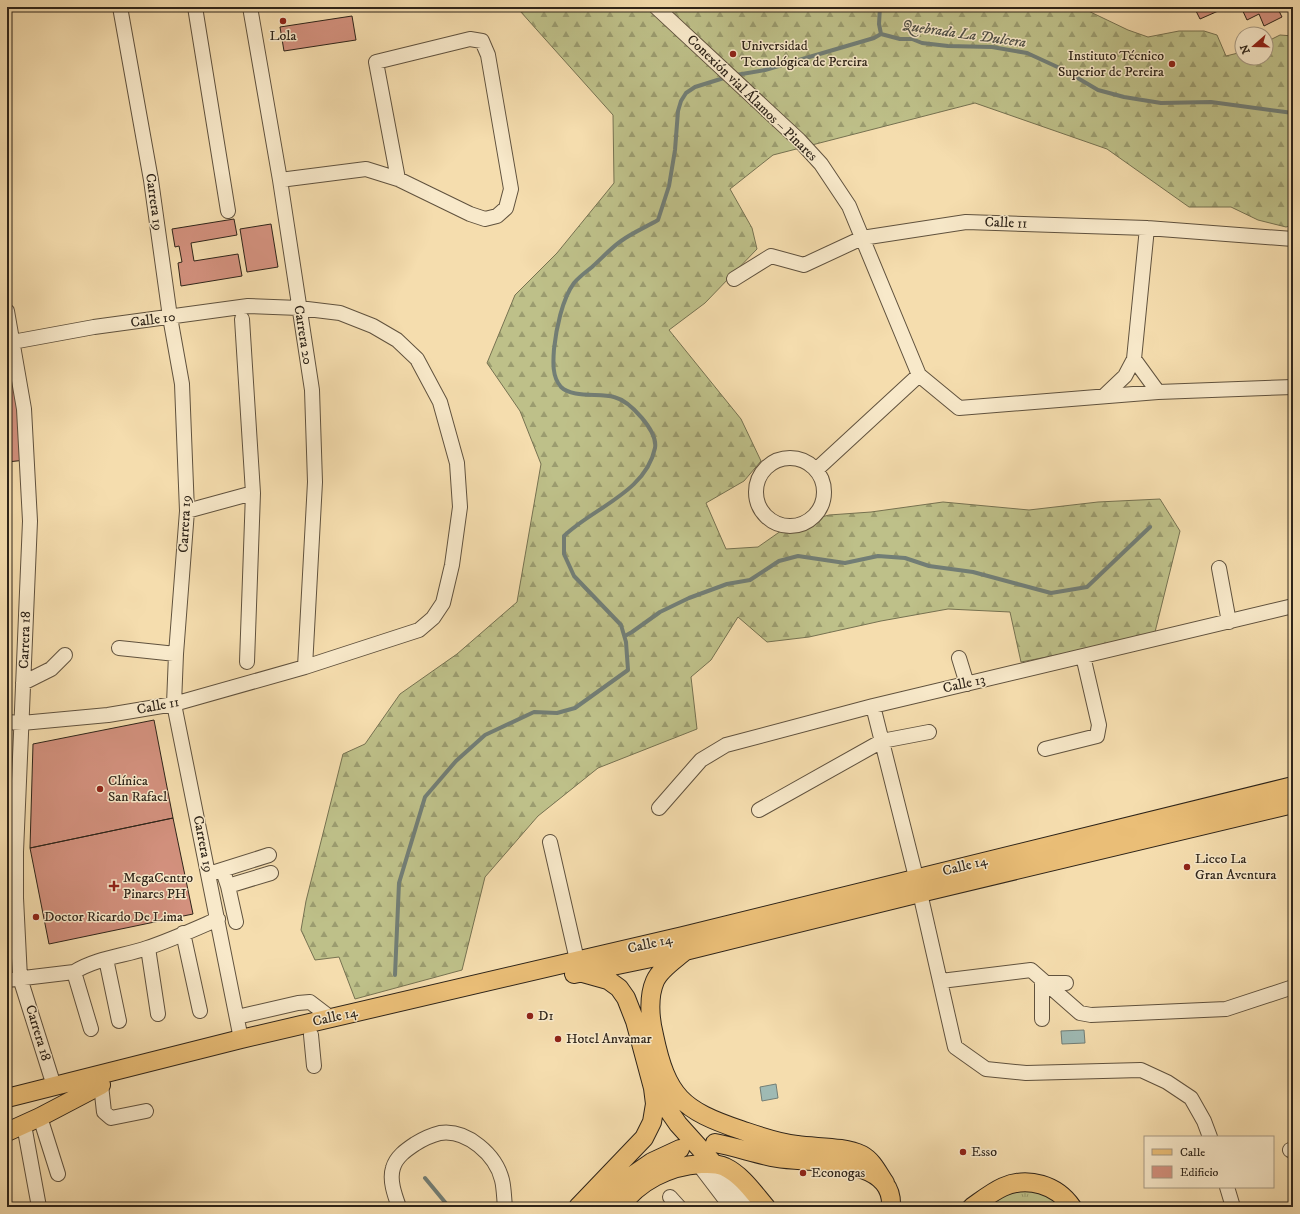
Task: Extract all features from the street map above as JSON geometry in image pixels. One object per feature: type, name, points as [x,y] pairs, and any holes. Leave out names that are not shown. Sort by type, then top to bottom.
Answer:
[{"type":"main road","name":"Calle 14","points":[[7,1110],[16,1097],[54,1086],[331,1018],[579,966],[640,960],[685,951],[918,885],[1293,786]]},
{"type":"main road","name":"Calle 14","points":[[16,1097],[101,1085],[310,1035],[579,966],[624,950],[1293,804]]},
{"type":"main road","points":[[624,950],[640,960],[650,970],[655,981]]},
{"type":"main road","points":[[685,951],[655,981],[651,1002],[651,1021],[657,1047],[672,1089],[682,1101],[699,1114],[719,1122],[773,1140],[795,1145],[851,1151],[863,1156],[872,1164],[885,1183],[889,1193],[891,1207]]},
{"type":"main road","points":[[578,1207],[644,1138],[652,1122],[655,1104],[653,1088],[635,1022],[626,998],[619,988],[608,980],[579,966]]},
{"type":"main road","points":[[7,1132],[40,1117],[101,1085]]},
{"type":"main road","points":[[653,1088],[707,1164]]},
{"type":"main road","points":[[715,1143],[777,1158],[865,1169],[877,1175],[885,1183]]},
{"type":"main road","points":[[600,1207],[629,1178],[652,1162],[680,1149]]},
{"type":"main road","points":[[620,1207],[635,1190],[648,1180],[679,1168],[707,1164],[724,1167],[738,1176],[766,1207]]},
{"type":"main road","points":[[972,1207],[1004,1186],[1025,1182],[1047,1186],[1056,1191],[1072,1207]]},
{"type":"street","name":"Carrera 19","points":[[120,7],[151,180],[170,317],[182,384],[187,511],[176,654],[174,704],[241,1039]]},
{"type":"street","points":[[195,7],[228,211]]},
{"type":"street","name":"Carrera 20","points":[[250,7],[280,180],[312,390],[315,482],[305,667]]},
{"type":"street","name":"Conexión vial Álamos – Pinares","points":[[656,7],[799,140],[821,164],[850,206],[919,374]]},
{"type":"street","points":[[280,180],[366,168],[398,179],[470,214],[484,219],[497,216],[506,208],[511,189],[488,55],[482,41],[470,39],[376,62],[398,179]]},
{"type":"street","name":"Calle 11","points":[[734,279],[771,256],[804,265],[862,238],[966,222],[1147,228],[1293,239]]},
{"type":"street","points":[[1104,396],[1125,376],[1134,359],[1147,228]]},
{"type":"street","name":"Calle 10","points":[[10,342],[94,327],[248,306],[299,308],[340,313],[373,326],[397,340],[417,359],[440,402],[457,463],[460,507],[452,565],[443,603],[433,618],[419,630],[305,667]]},
{"type":"street","name":"Carrera 18","points":[[7,311],[10,342],[24,409],[30,522],[16,867],[14,979],[54,1086]]},
{"type":"street","points":[[242,319],[253,493],[247,662]]},
{"type":"street","points":[[1134,359],[1158,392]]},
{"type":"street","points":[[816,470],[919,374],[959,408],[1158,392],[1293,387]]},
{"type":"street","points":[[785,458],[796,458],[807,462],[816,470],[822,479],[824,490],[823,500],[819,510],[811,519],[802,524],[791,526],[780,524],[770,519],[763,512],[758,501],[756,490],[759,479],[769,465],[785,458]]},
{"type":"street","points":[[187,511],[253,493]]},
{"type":"street","points":[[1219,568],[1229,622]]},
{"type":"street","name":"Calle 13","points":[[659,808],[701,760],[726,745],[874,706],[1293,606]]},
{"type":"street","points":[[119,648],[176,654]]},
{"type":"street","points":[[23,682],[51,669],[66,655]]},
{"type":"street","points":[[1045,750],[1097,736],[1099,725],[1083,656]]},
{"type":"street","points":[[959,658],[967,684]]},
{"type":"street","name":"Calle 11","points":[[7,722],[22,723],[108,715],[174,704],[305,667]]},
{"type":"street","points":[[874,706],[941,981],[955,1047],[986,1069],[1026,1073],[1141,1070],[1167,1082],[1191,1098],[1204,1121],[1210,1136]]},
{"type":"street","points":[[759,810],[882,741],[930,732]]},
{"type":"street","points":[[550,842],[579,966]]},
{"type":"street","points":[[209,874],[223,871],[269,855]]},
{"type":"street","points":[[223,871],[236,922]]},
{"type":"street","points":[[228,886],[271,873]]},
{"type":"street","points":[[14,979],[74,972],[83,966],[148,948],[218,919]]},
{"type":"street","points":[[183,933],[200,1011]]},
{"type":"street","points":[[148,948],[158,1014]]},
{"type":"street","points":[[106,959],[119,1021]]},
{"type":"street","points":[[941,981],[1031,970],[1080,1013],[1090,1015],[1226,1009],[1293,986]]},
{"type":"street","points":[[74,972],[91,1029]]},
{"type":"street","points":[[1044,982],[1066,983]]},
{"type":"street","points":[[1042,1019],[1044,982]]},
{"type":"street","points":[[237,1017],[298,1003],[310,1002],[331,1018]]},
{"type":"street","points":[[310,1035],[314,1066]]},
{"type":"street","points":[[101,1085],[104,1112],[111,1118],[146,1111]]},
{"type":"street","points":[[40,1117],[58,1174]]},
{"type":"street","points":[[24,1125],[39,1207]]},
{"type":"street","points":[[399,1207],[392,1178],[392,1169],[395,1162],[405,1151],[416,1144],[442,1133],[456,1134],[479,1145],[490,1156],[502,1179],[505,1207]]},
{"type":"street","points":[[707,1164],[731,1207]]},
{"type":"street","points":[[707,1164],[748,1207]]},
{"type":"street","points":[[1227,1188],[1233,1207]]},
{"type":"green space","points":[[520,7],[1080,7],[1128,30],[1148,37],[1179,31],[1204,31],[1217,35],[1226,56],[1234,54],[1234,66],[1274,66],[1274,38],[1280,35],[1293,36],[1293,225],[1286,227],[1258,220],[1231,207],[1189,207],[1107,149],[975,103],[773,155],[730,189],[752,228],[757,249],[705,303],[669,330],[741,419],[761,461],[744,481],[706,503],[726,549],[758,547],[788,526],[829,515],[871,512],[943,502],[1029,510],[1098,502],[1160,499],[1180,531],[1154,636],[1021,662],[1010,612],[948,609],[881,621],[809,637],[767,642],[738,617],[711,660],[691,677],[697,729],[598,768],[538,816],[485,877],[462,970],[355,999],[339,957],[315,960],[301,930],[306,901],[343,754],[365,744],[400,694],[457,654],[517,602],[541,464],[520,411],[487,363],[515,295],[557,253],[614,183],[613,115],[520,11]]},
{"type":"green space","points":[[1025,1182],[1072,1207],[972,1207]]},
{"type":"water","points":[[1084,1030],[1085,1043],[1062,1044],[1061,1031]]},
{"type":"water","points":[[776,1084],[778,1098],[762,1101],[760,1087]]},
{"type":"building","points":[[1194,7],[1224,7],[1225,8],[1200,19]]},
{"type":"building","points":[[1241,7],[1277,7],[1282,17],[1264,26],[1259,14],[1247,20]]},
{"type":"building","points":[[352,16],[356,40],[284,51],[280,27]]},
{"type":"building","points":[[234,219],[237,235],[191,243],[194,261],[238,254],[242,276],[181,286],[178,263],[182,262],[179,246],[175,247],[172,229]]},
{"type":"building","points":[[271,224],[278,267],[247,272],[240,229]]},
{"type":"building","points":[[7,343],[26,460],[7,462]]},
{"type":"building","name":"Clínica San Rafael","points":[[154,720],[173,818],[30,848],[33,744]]},
{"type":"building","points":[[173,818],[193,914],[49,944],[30,848]]},
{"type":"waterway","points":[[880,7],[879,24],[881,34]]},
{"type":"waterway","name":"Quebrada La Dulcera","points":[[736,75],[765,70],[874,38],[881,34],[900,39],[912,39],[922,43],[948,46],[992,47],[1027,53],[1064,70],[1098,90],[1124,97],[1161,103],[1211,102],[1293,113]]},
{"type":"waterway","name":"Quebrada La Dulcera","points":[[395,975],[399,883],[425,797],[456,761],[485,735],[534,712],[557,713],[575,708],[628,670],[626,642],[621,625],[574,576],[564,554],[564,536],[630,488],[650,463],[655,448],[655,441],[648,425],[628,404],[614,397],[572,393],[561,387],[556,379],[553,364],[556,333],[566,297],[574,283],[621,241],[658,220],[669,186],[675,150],[678,111],[681,101],[686,93],[695,87],[727,77]]},
{"type":"waterway","points":[[625,636],[660,612],[689,598],[727,584],[750,580],[779,561],[798,556],[845,563],[878,556],[905,558],[929,566],[973,572],[1051,593],[1087,587],[1150,527]]},
{"type":"waterway","name":"Quebrada La Dulcera","points":[[425,1178],[449,1207]]},
{"type":"place","name":"Lola","points":[[283,21]]},
{"type":"place","name":"Universidad Tecnológica de Pereira","points":[[733,54]]},
{"type":"place","name":"Instituto Técnico Superior de Pereira","points":[[1172,64]]},
{"type":"place","name":"Clínica San Rafael","points":[[100,789]]},
{"type":"place","name":"Liceo La Gran Aventura","points":[[1187,867]]},
{"type":"place","name":"MegaCentro Pinares PH","points":[[114,886]]},
{"type":"place","name":"Doctor Ricardo De Lima","points":[[36,917]]},
{"type":"place","name":"D1","points":[[530,1016]]},
{"type":"place","name":"Hotel Anvamar","points":[[558,1039]]},
{"type":"place","name":"Esso","points":[[963,1152]]},
{"type":"place","name":"Econogas","points":[[803,1173]]}]
